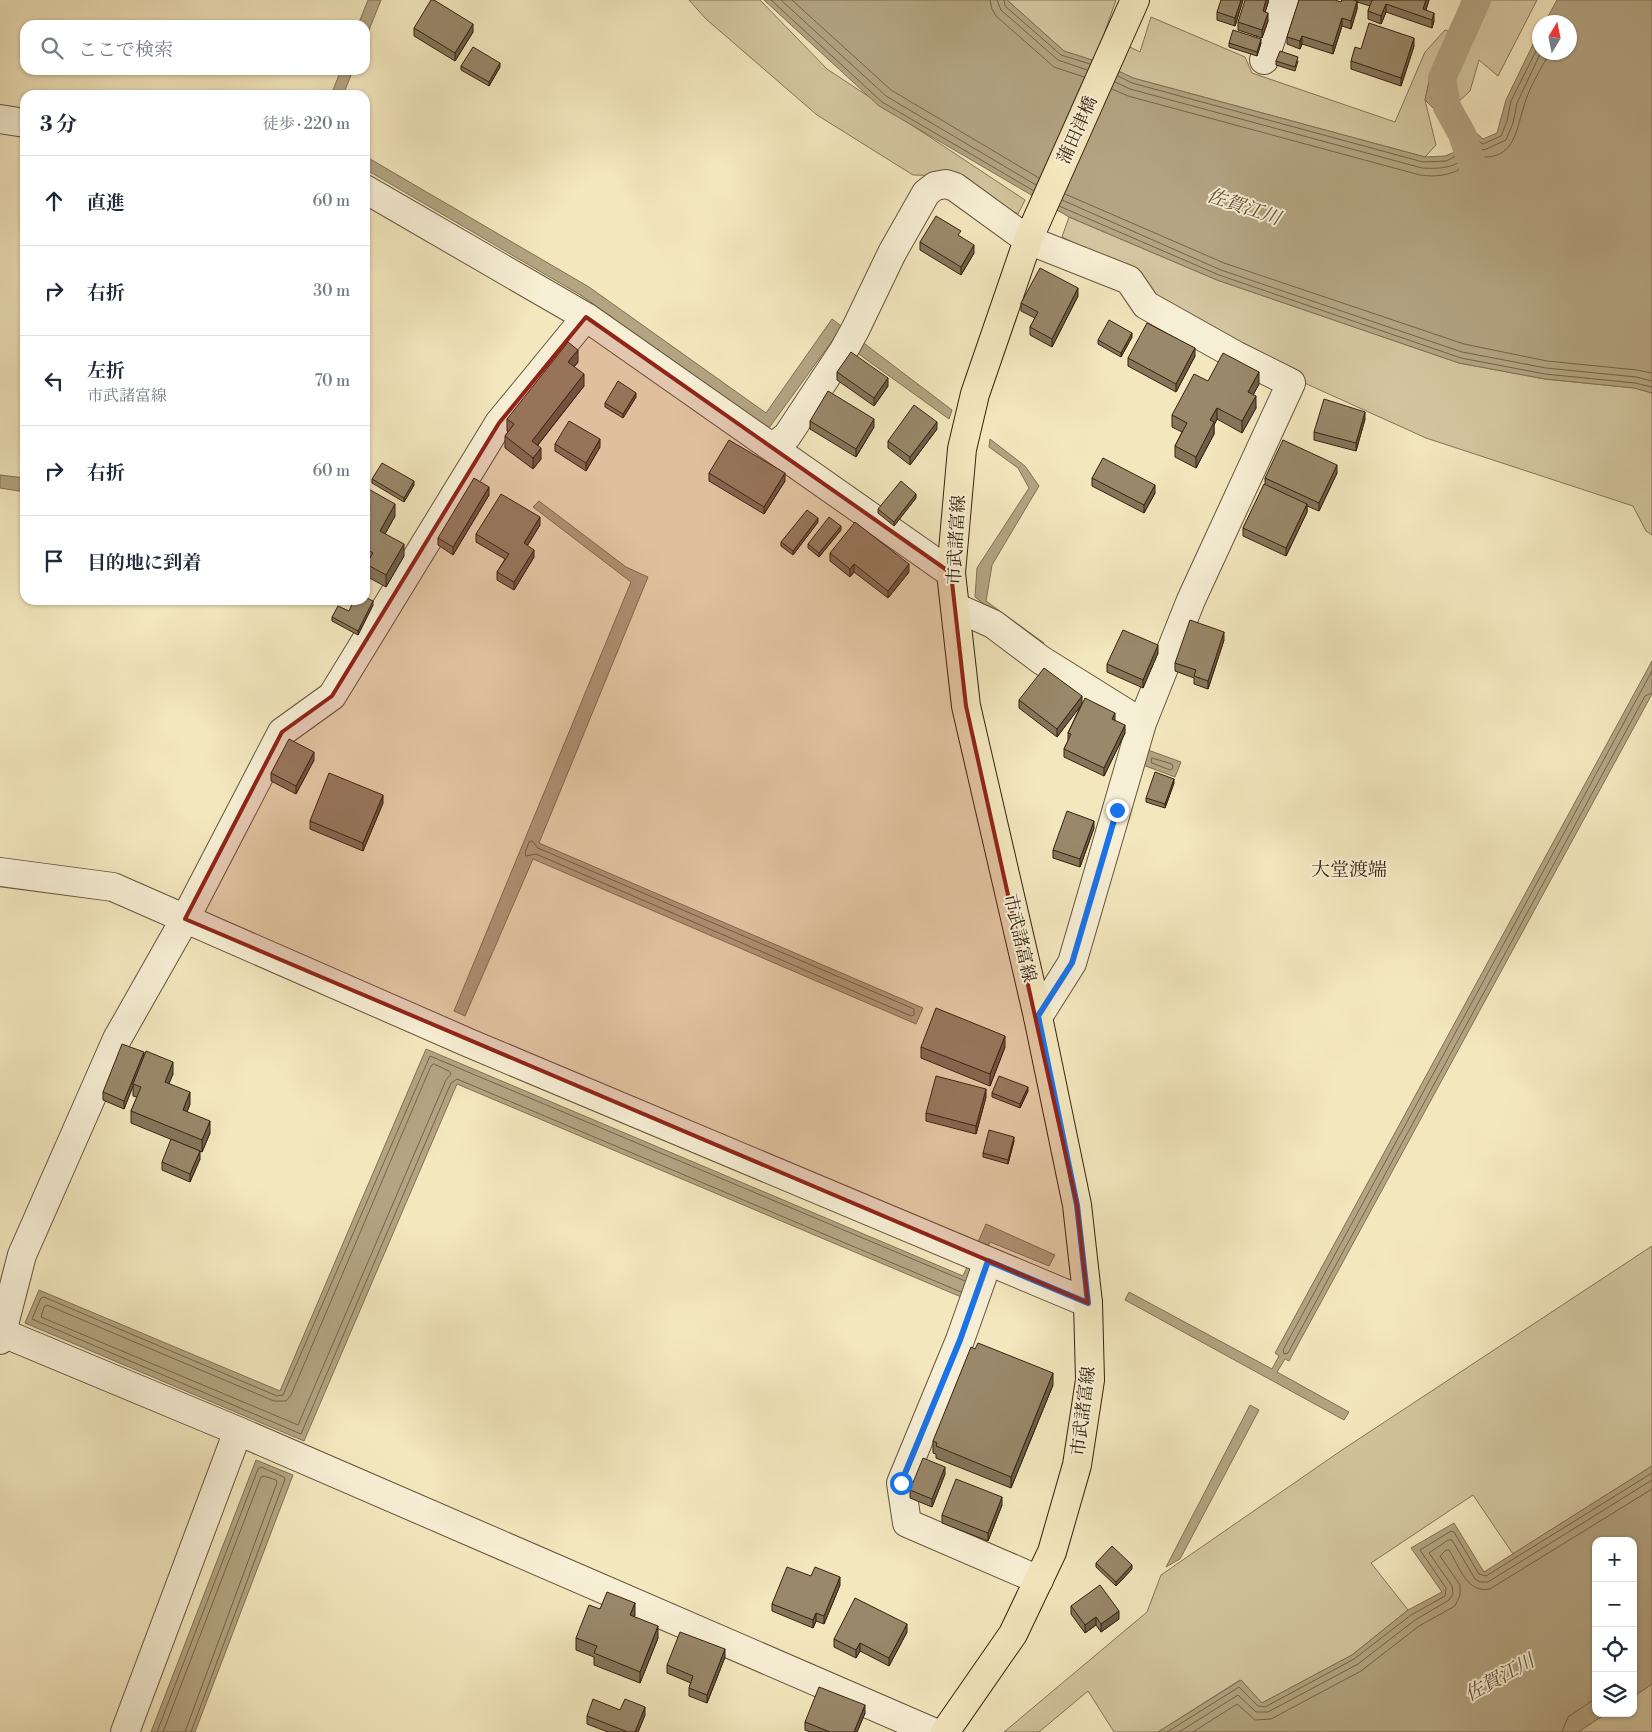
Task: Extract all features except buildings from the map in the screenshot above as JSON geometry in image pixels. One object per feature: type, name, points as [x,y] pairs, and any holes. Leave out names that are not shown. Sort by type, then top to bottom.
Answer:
[{"type":"main road","name":"蒲田津橋","points":[[1028,240],[1130,10]]},
{"type":"main road","name":"市武諸富線","points":[[945,1732],[1013,1634],[1052,1552],[1077,1465],[1090,1380],[1088,1303],[1077,1205],[1038,1016],[966,706],[951,573],[962,449],[975,394],[1028,240]]},
{"type":"street","points":[[1264,60],[1284,0]]},
{"type":"street","points":[[0,119],[20,121]]},
{"type":"street","points":[[773,447],[787,436],[850,339],[896,244],[926,193],[935,186],[946,184],[955,187],[1028,240],[1128,280],[1146,305],[1237,356],[1291,382],[1191,600],[1142,723],[1072,963],[1038,1016]]},
{"type":"street","points":[[370,192],[586,317],[951,573]]},
{"type":"street","points":[[586,317],[498,423],[332,696],[282,732],[185,918],[117,1039],[22,1255],[2,1336],[238,1432],[932,1732]]},
{"type":"street","points":[[955,607],[993,624],[1041,660],[1142,723]]},
{"type":"street","points":[[0,872],[113,887],[469,1042],[1088,1303]]},
{"type":"street","points":[[976,1256],[960,1340],[901,1483],[907,1523],[1039,1580]]},
{"type":"street","points":[[125,1732],[238,1432]]},
{"type":"highlighted area","points":[[586,317],[951,573],[966,706],[1077,1205],[1088,1303],[185,919],[282,732],[332,696],[499,423]]},
{"type":"shaded area","points":[[689,0],[760,0],[827,69],[1025,200],[1018,214],[950,176],[913,175],[817,115],[706,19]]},
{"type":"shaded area","points":[[1007,0],[1116,0],[1104,34],[1140,52],[1151,17],[1245,57],[1252,73],[1395,122],[1425,52],[1445,30],[1456,33],[1430,77],[1425,100],[1436,145],[1425,157],[1133,78],[1101,63],[1064,51]]},
{"type":"shaded area","points":[[1490,0],[1537,0],[1498,76],[1479,60],[1470,91],[1458,102],[1454,73]]},
{"type":"shaded area","points":[[1069,217],[1217,280],[1459,363],[1545,379],[1635,388],[1652,393],[1652,535],[1646,531],[1633,506],[1426,438],[1300,381],[1151,301],[1138,274],[1062,237]]},
{"type":"shaded area","points":[[1652,1246],[1652,1466],[1513,1554],[1473,1495],[1371,1563],[1408,1610],[1352,1655],[1262,1703],[1240,1680],[1158,1732],[1114,1732],[1088,1691],[1039,1732],[1004,1732],[1147,1612],[1161,1575],[1342,1450]]},
{"type":"shaded area","points":[[1652,1684],[1652,1732],[1578,1732],[1601,1717],[1637,1717],[1637,1694]]},
{"type":"water","points":[[368,0],[381,0],[370,28],[370,20],[360,20]]},
{"type":"water","name":"佐賀江川","points":[[764,0],[1007,0],[1064,51],[1101,63],[1133,78],[1425,157],[1445,156],[1455,152],[1452,139],[1472,129],[1483,139],[1497,133],[1506,100],[1532,46],[1532,60],[1577,60],[1577,15],[1549,15],[1557,0],[1652,0],[1652,393],[1634,388],[1545,379],[1459,363],[1217,280],[1069,217],[879,106]]},
{"type":"water","points":[[1468,0],[1490,0],[1454,73],[1458,102],[1436,111],[1425,100],[1430,77],[1456,33]]},
{"type":"water","points":[[339,75],[351,75],[345,90],[333,90]]},
{"type":"water","points":[[370,159],[589,287],[766,413],[832,319],[952,410],[949,419],[835,337],[769,428],[582,296],[370,172]]},
{"type":"water","points":[[990,439],[1025,466],[1039,486],[992,565],[986,601],[1044,643],[1039,647],[975,597],[977,568],[1029,488],[1018,468],[989,447]]},
{"type":"water","points":[[0,475],[20,477],[20,491],[0,488]]},
{"type":"water","points":[[539,501],[626,567],[648,577],[539,843],[923,1008],[916,1024],[533,859],[465,1016],[454,1011],[631,582],[533,507]]},
{"type":"water","points":[[1652,661],[1652,694],[1289,1361],[1285,1359],[1277,1372],[1349,1412],[1344,1420],[1125,1300],[1129,1292],[1272,1369],[1279,1356],[1275,1353]]},
{"type":"water","points":[[1148,750],[1181,762],[1175,777],[1143,765]]},
{"type":"water","points":[[426,1049],[963,1276],[986,1224],[1055,1255],[1049,1266],[990,1242],[966,1299],[457,1084],[304,1441],[25,1323],[39,1290],[280,1391]]},
{"type":"water","points":[[1250,1405],[1259,1410],[1180,1559],[1166,1567]]},
{"type":"water","points":[[256,1460],[293,1475],[195,1732],[151,1732]]},
{"type":"water","name":"佐賀江川","points":[[1652,1466],[1652,1684],[1637,1694],[1637,1537],[1592,1537],[1592,1717],[1601,1717],[1578,1732],[1158,1732],[1241,1680],[1262,1703],[1352,1655],[1408,1610],[1442,1592],[1411,1548],[1454,1523],[1484,1572]]},
{"type":"waterway","points":[[1474,170],[1462,134],[1447,107],[1442,78],[1477,0]]},
{"type":"district","name":"大堂渡端","points":[[1349,869]]},
{"type":"route","points":[[901,1483],[960,1340],[988,1261],[1088,1303],[1077,1205],[1038,1016],[1072,963],[1117,810]]}]
